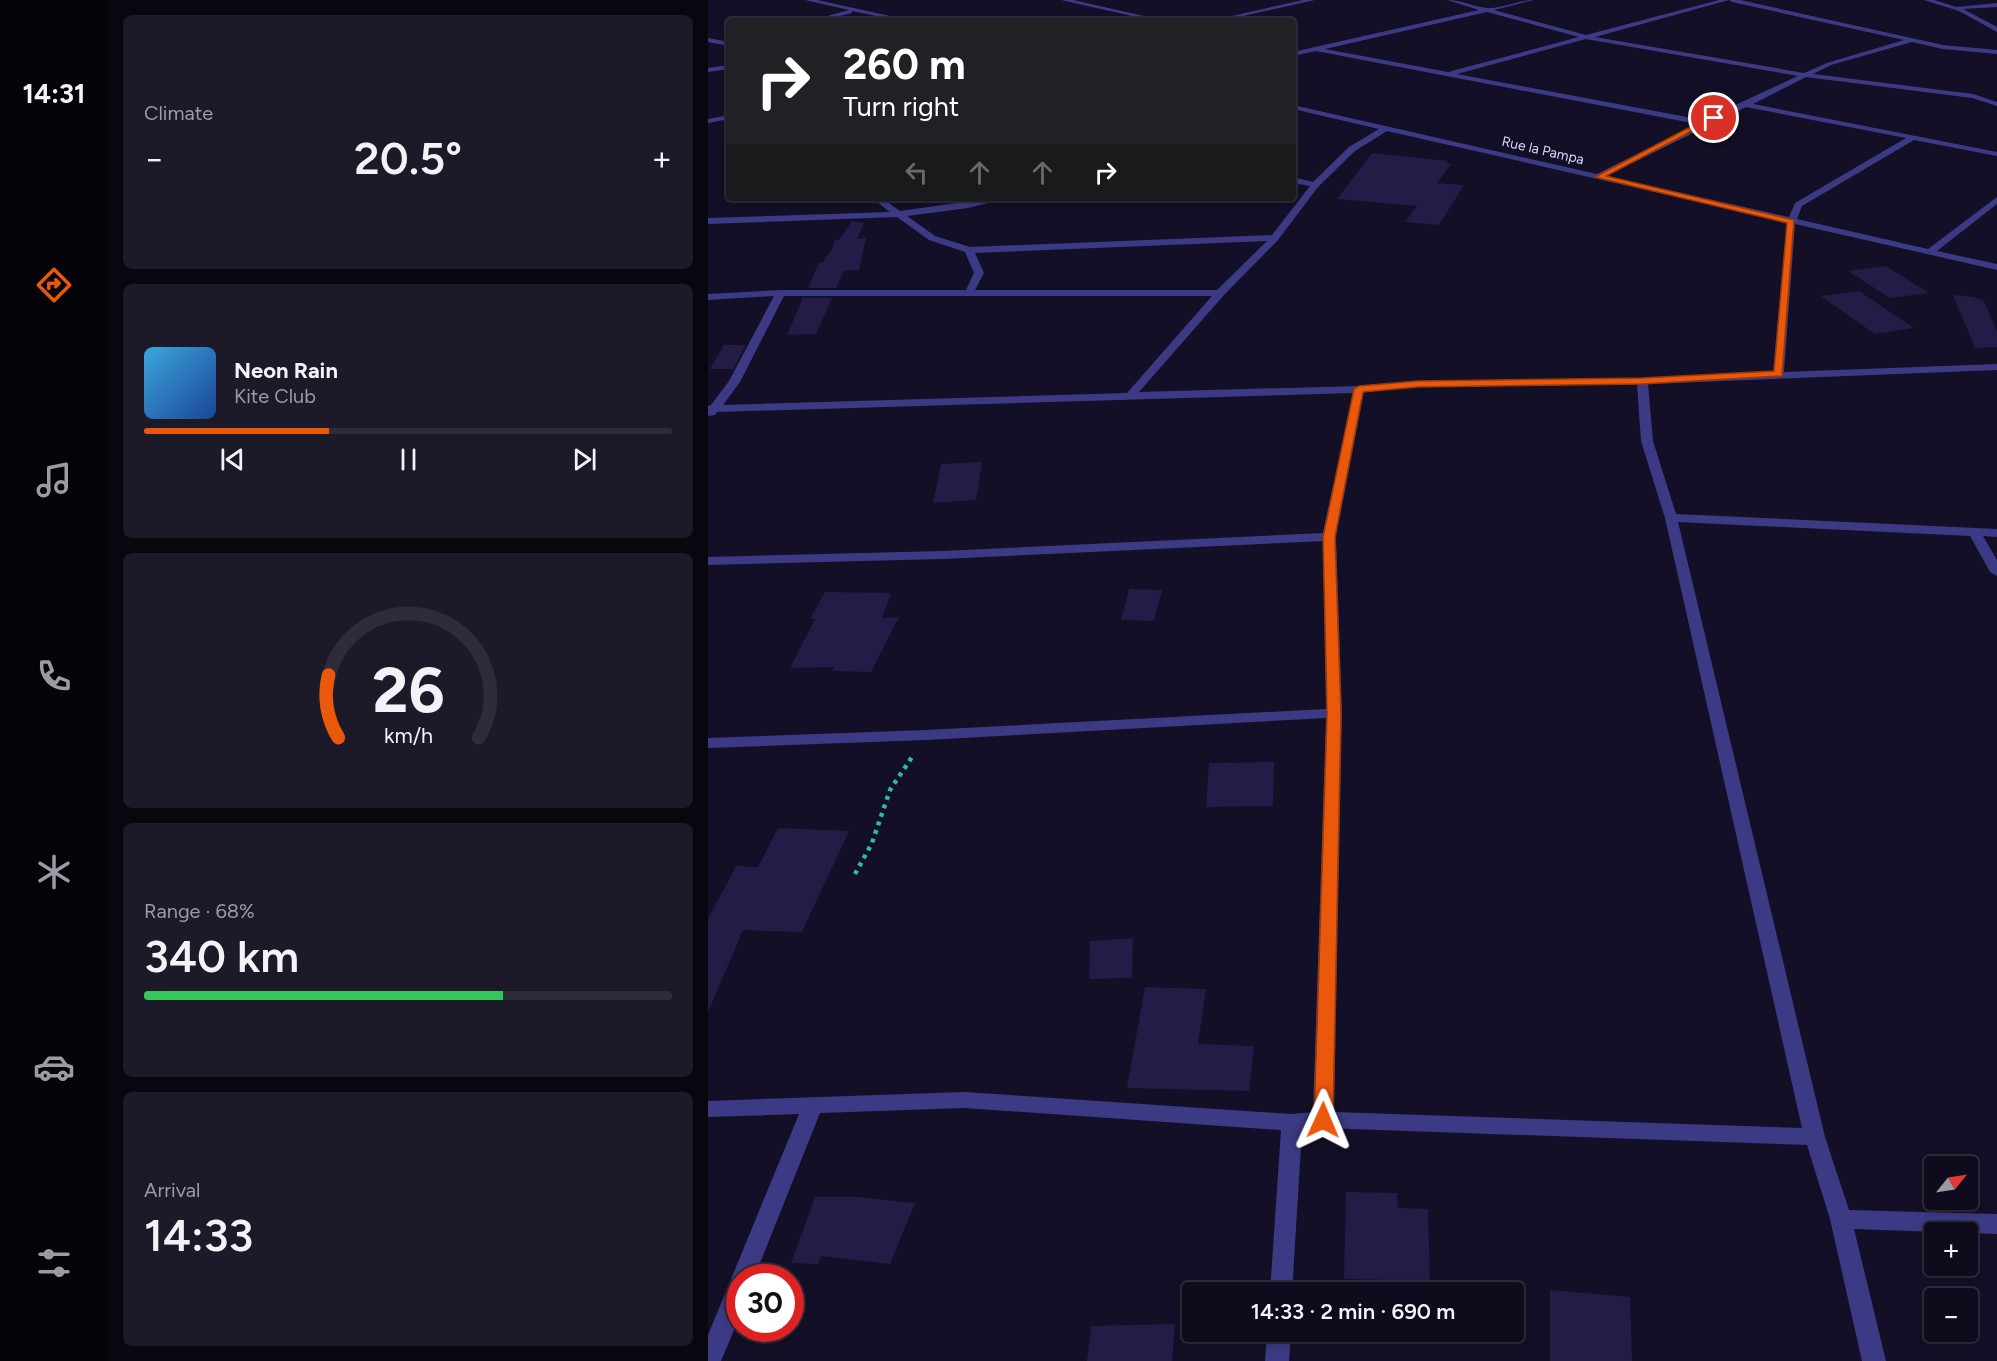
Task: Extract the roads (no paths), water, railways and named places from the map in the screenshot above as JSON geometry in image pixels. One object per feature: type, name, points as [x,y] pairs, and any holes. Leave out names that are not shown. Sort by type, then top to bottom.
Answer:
[{"type":"street","points":[[808,0],[894,18]]},
{"type":"street","points":[[1064,0],[1149,18]]},
{"type":"street","points":[[1085,4],[1110,0]]},
{"type":"street","points":[[1226,18],[1312,0]]},
{"type":"street","points":[[1450,0],[1586,37],[1805,75],[1973,96],[1997,104]]},
{"type":"street","points":[[1296,53],[1531,0]]},
{"type":"street","points":[[1447,75],[1726,0]]},
{"type":"street","points":[[1732,0],[1943,47],[1997,52]]},
{"type":"street","points":[[1927,0],[1972,14],[1997,30]]},
{"type":"street","points":[[1953,7],[1997,5]]},
{"type":"street","points":[[825,18],[855,11]]},
{"type":"street","points":[[708,39],[726,42]]},
{"type":"street","points":[[1599,177],[1829,64],[1909,40]]},
{"type":"street","points":[[1316,49],[1705,123]]},
{"type":"street","points":[[708,70],[726,67]]},
{"type":"street","points":[[1744,104],[1997,154]]},
{"type":"street","name":"Rue la Pampa","points":[[1296,108],[1997,267]]},
{"type":"street","points":[[708,121],[726,118]]},
{"type":"street","points":[[1131,395],[1220,293],[1275,238],[1315,185],[1342,158],[1386,128]]},
{"type":"street","points":[[1778,374],[1791,222],[1798,205],[1912,138]]},
{"type":"street","points":[[1296,181],[1315,185]]},
{"type":"street","points":[[1931,251],[1997,200]]},
{"type":"street","points":[[880,201],[933,238],[969,250],[1275,238]]},
{"type":"street","points":[[708,221],[864,217],[951,208],[989,201]]},
{"type":"street","points":[[969,250],[978,273],[969,292]]},
{"type":"street","points":[[708,297],[781,293],[1220,293]]},
{"type":"street","points":[[710,412],[734,382],[781,293]]},
{"type":"street","points":[[710,412],[1131,395],[1359,389],[1418,384],[1642,381],[1997,367]]},
{"type":"street","points":[[1642,381],[1647,441],[1671,518],[1815,1137],[1841,1219],[1874,1361]]},
{"type":"street","points":[[1323,1120],[1334,713],[1329,537],[1359,389]]},
{"type":"street","points":[[1671,518],[1997,532]]},
{"type":"street","points":[[1974,532],[1997,572]]},
{"type":"street","points":[[708,561],[952,555],[1329,537]]},
{"type":"street","points":[[708,743],[926,735],[1334,713]]},
{"type":"street","points":[[708,1109],[964,1100],[1292,1122],[1323,1120],[1815,1137]]},
{"type":"street","points":[[749,1264],[813,1106]]},
{"type":"street","points":[[1282,1282],[1292,1122]]},
{"type":"street","points":[[1841,1219],[1997,1224]]},
{"type":"street","points":[[709,1361],[726,1320]]},
{"type":"street","points":[[1277,1361],[1278,1342]]}]
